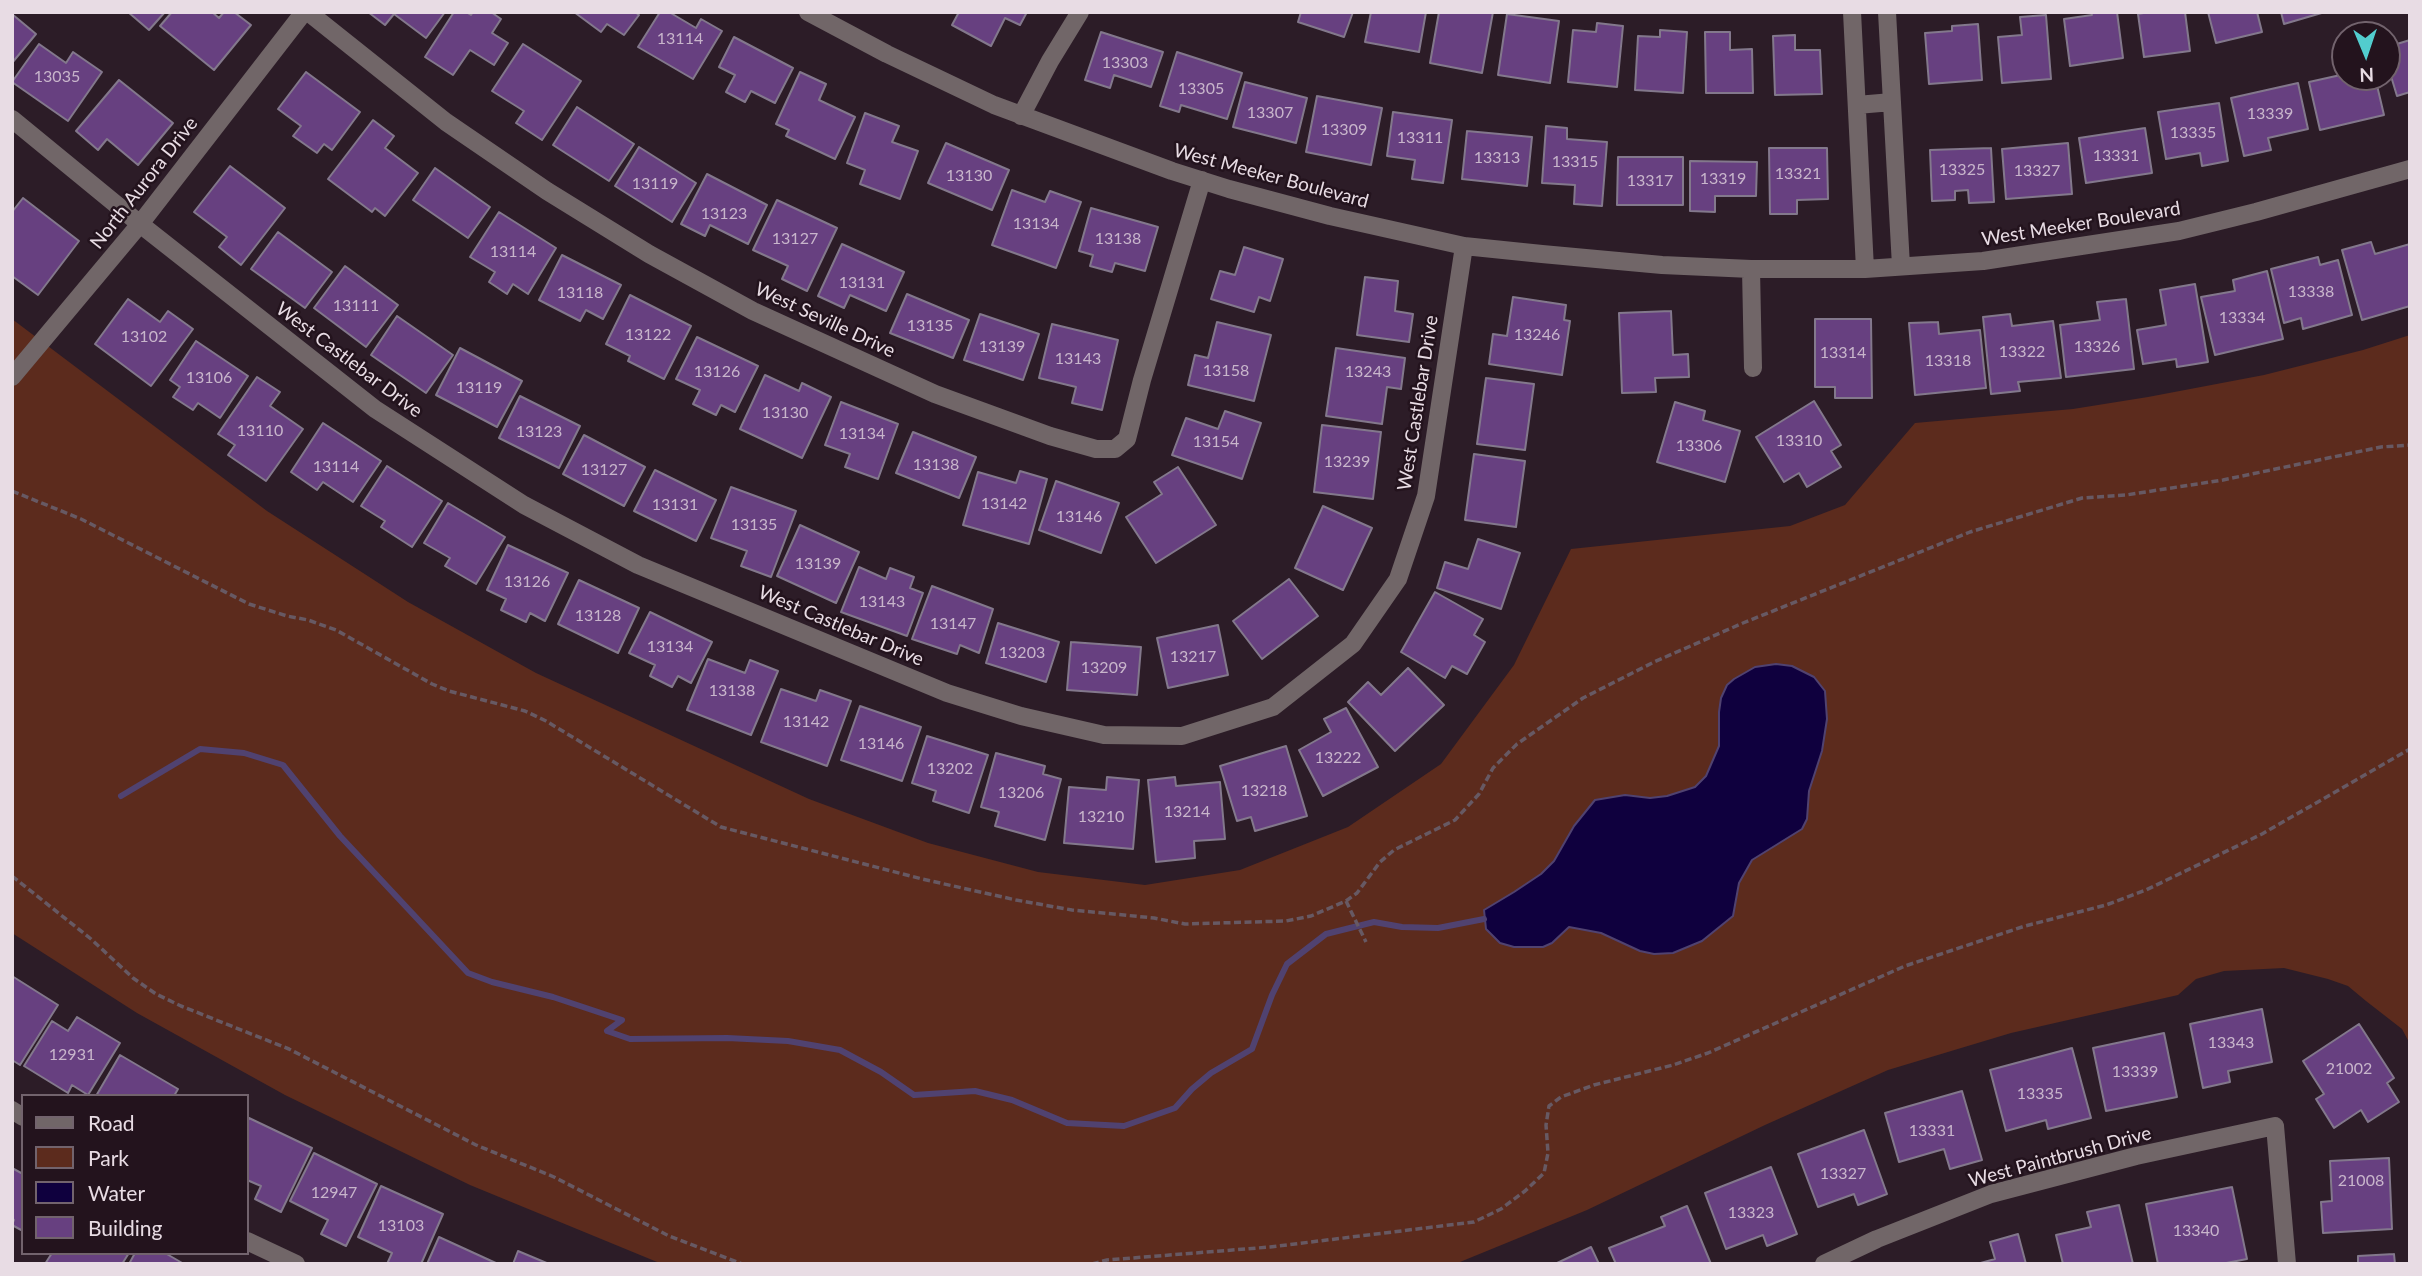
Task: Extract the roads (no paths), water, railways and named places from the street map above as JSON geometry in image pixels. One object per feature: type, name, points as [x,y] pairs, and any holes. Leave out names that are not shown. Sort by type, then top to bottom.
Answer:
[{"type":"street","name":"West Seville Drive","points":[[306,12],[446,122],[547,191],[649,254],[752,311],[935,394],[1050,436],[1096,449],[1115,449],[1127,439],[1202,180]]},
{"type":"street","name":"North Aurora Drive","points":[[12,377],[140,224],[306,12]]},
{"type":"street","name":"West Meeker Boulevard","points":[[808,12],[887,54],[1021,116],[1109,150],[1202,180],[1330,216],[1464,246],[1662,265],[1751,269],[1865,269],[1983,261],[2179,231],[2410,169]]},
{"type":"street","points":[[1021,116],[1080,12]]},
{"type":"street","points":[[1852,12],[1865,269]]},
{"type":"street","points":[[1887,12],[1901,267]]},
{"type":"street","points":[[1857,105],[1892,102]]},
{"type":"street","name":"West Castlebar Drive","points":[[12,119],[140,224],[375,409],[524,505],[638,565],[947,693],[1021,716],[1104,735],[1182,736],[1273,707],[1353,644],[1398,579],[1426,496],[1464,246]]},
{"type":"street","points":[[1751,269],[1753,368]]},
{"type":"street","name":"West Paintbrush Drive","points":[[1824,1264],[1877,1239],[1991,1195],[2136,1156],[2275,1126],[2287,1264]]},
{"type":"street","points":[[248,1241],[296,1264]]},
{"type":"water","points":[[1776,664],[1792,666],[1814,677],[1825,691],[1827,719],[1822,751],[1809,791],[1807,819],[1802,829],[1752,860],[1739,883],[1733,916],[1702,941],[1673,953],[1654,954],[1640,951],[1601,933],[1569,927],[1552,943],[1543,947],[1514,947],[1500,943],[1486,929],[1484,910],[1541,874],[1554,861],[1574,826],[1595,800],[1625,795],[1650,798],[1667,796],[1695,787],[1706,776],[1719,746],[1719,712],[1727,685],[1755,667]]},
{"type":"waterway","points":[[121,796],[200,749],[244,753],[283,765],[340,836],[468,973],[622,1020],[607,1031],[630,1039],[727,1038],[788,1041],[840,1050],[881,1072],[914,1095],[975,1091],[1012,1100],[1067,1123],[1124,1126],[1175,1108],[1211,1073],[1252,1049],[1287,964],[1326,934],[1374,922],[1402,927],[1438,928],[1484,919]]}]
